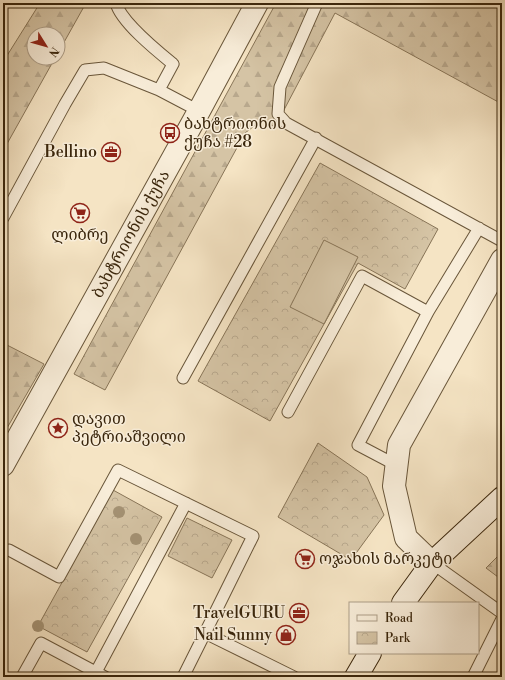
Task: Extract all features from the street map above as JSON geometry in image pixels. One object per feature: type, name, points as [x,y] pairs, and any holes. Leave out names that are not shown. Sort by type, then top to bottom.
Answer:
[{"type":"street","name":"ბახტრიონის ქუჩა","points":[[3,465],[199,111],[257,3]]},
{"type":"street","points":[[432,563],[406,538],[394,486],[399,445],[502,260]]},
{"type":"street","points":[[403,602],[432,563],[502,498]]},
{"type":"street","points":[[356,677],[369,654]]},
{"type":"lane","points":[[116,3],[118,10],[131,26],[173,64],[159,90]]},
{"type":"lane","points":[[317,3],[280,87],[278,114],[286,123],[316,138],[502,241]]},
{"type":"lane","points":[[3,218],[85,70],[104,68],[159,90],[199,111]]},
{"type":"lane","points":[[183,378],[316,138]]},
{"type":"lane","points":[[396,465],[358,445],[428,312],[479,228]]},
{"type":"lane","points":[[288,412],[362,276],[428,312]]},
{"type":"lane","points":[[9,550],[59,577],[118,470],[253,536],[183,677]]},
{"type":"lane","points":[[22,677],[41,643],[100,675],[186,503]]},
{"type":"lane","points":[[432,563],[502,613]]},
{"type":"lane","points":[[473,677],[502,619]]},
{"type":"lane","points":[[205,633],[294,677]]},
{"type":"green space","points":[[40,3],[86,3],[66,39],[66,26],[26,26],[26,66],[51,66],[3,151],[3,62]]},
{"type":"green space","points":[[276,3],[502,3],[502,104],[335,13],[275,127],[262,120],[245,133],[105,390],[74,374]]},
{"type":"green space","points":[[320,163],[438,229],[405,289],[358,263],[270,421],[198,381]]},
{"type":"green space","points":[[324,240],[358,257],[324,324],[290,307]]},
{"type":"green space","points":[[5,344],[44,364],[3,435],[3,349]]},
{"type":"green space","points":[[318,443],[367,477],[384,515],[351,560],[278,517]]},
{"type":"green space","points":[[113,490],[162,517],[87,652],[38,626]]},
{"type":"green space","points":[[187,518],[232,540],[212,578],[168,556]]},
{"type":"green space","points":[[502,552],[502,580],[486,568]]},
{"type":"place","name":"ბახტრიონის ქუჩა #28","points":[[170,133]]},
{"type":"place","name":"Bellino","points":[[111,152]]},
{"type":"place","name":"ლიბრე","points":[[80,213]]},
{"type":"place","name":"დავით პეტრიაშვილი","points":[[58,428]]},
{"type":"place","name":"ოჯახის მარკეტი","points":[[305,559]]},
{"type":"place","name":"TravelGURU","points":[[299,613]]},
{"type":"place","name":"Nail Sunny","points":[[286,635]]}]
